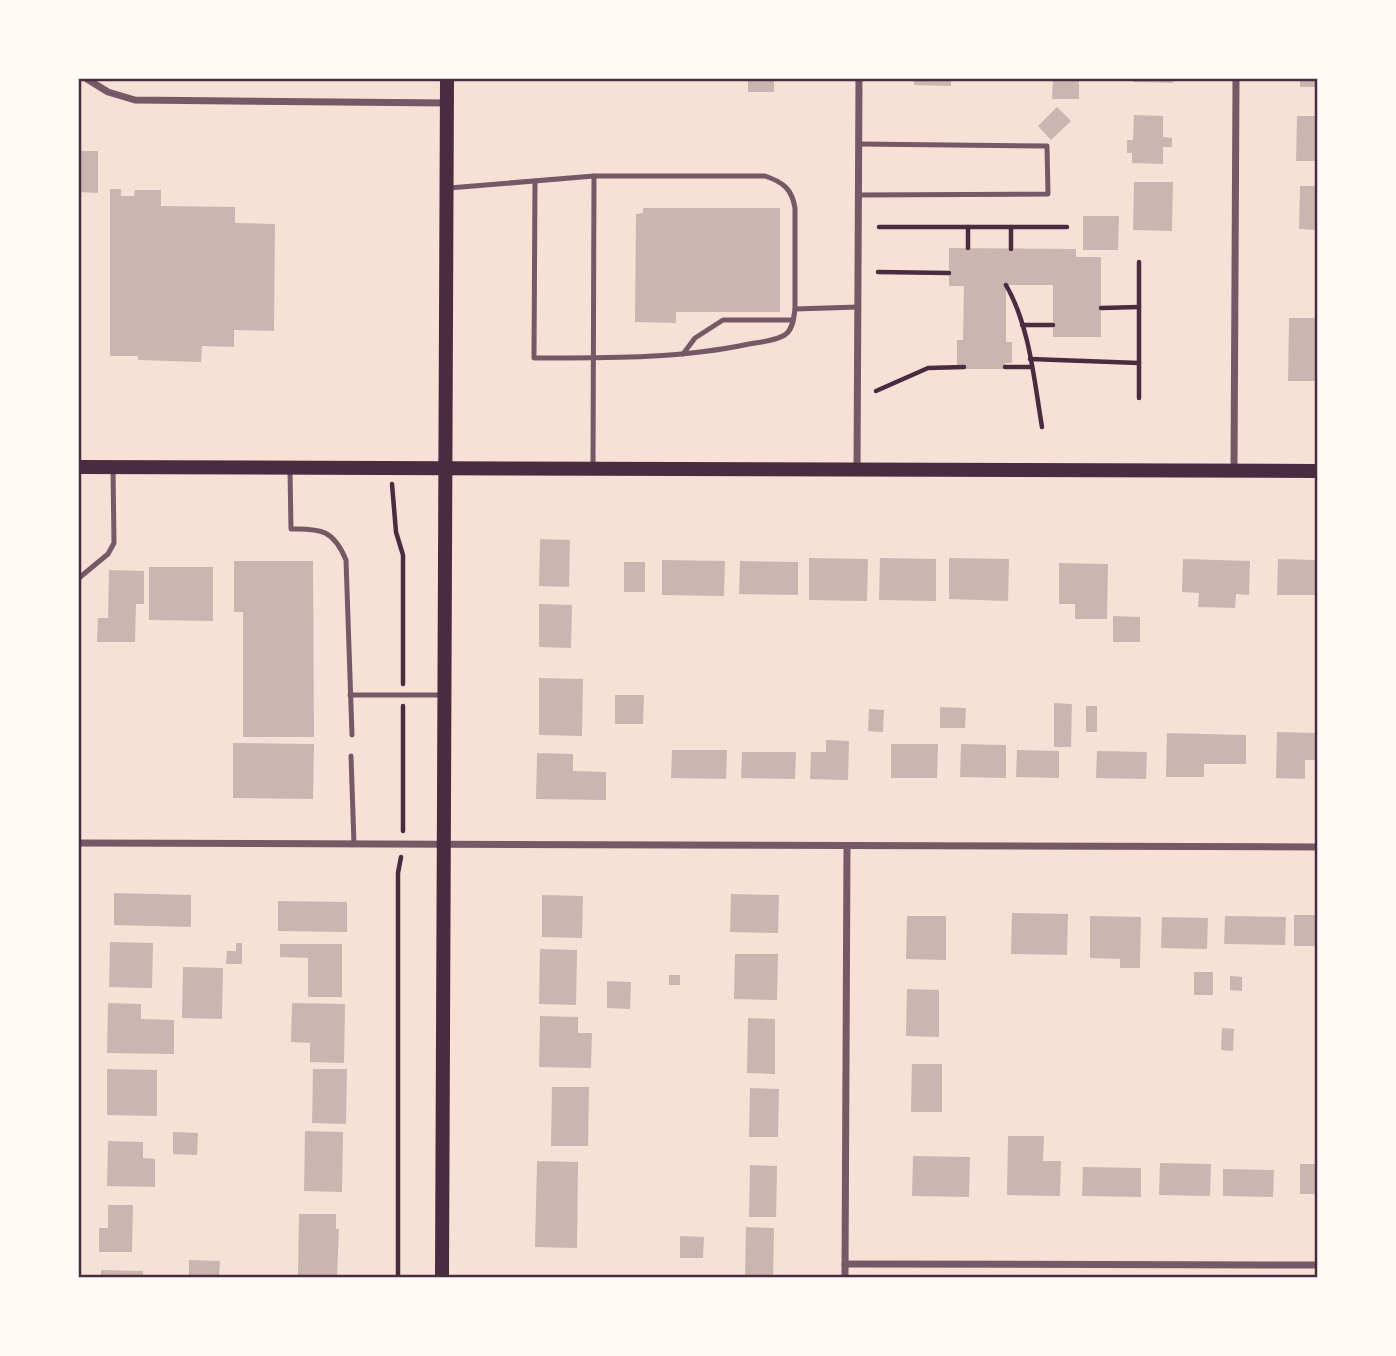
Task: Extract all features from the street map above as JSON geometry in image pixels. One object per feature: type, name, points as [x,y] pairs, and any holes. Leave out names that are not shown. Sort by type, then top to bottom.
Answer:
[{"type":"main road","points":[[442,1277],[447,79]]},
{"type":"main road","points":[[79,467],[1317,471]]},
{"type":"street","points":[[87,79],[108,92],[135,100],[447,103]]},
{"type":"street","points":[[857,469],[859,79]]},
{"type":"street","points":[[1234,470],[1236,79]]},
{"type":"street","points":[[79,843],[1317,847]]},
{"type":"street","points":[[845,1277],[847,846]]},
{"type":"street","points":[[845,1264],[1317,1265]]},
{"type":"lane","points":[[858,195],[1048,194],[1047,146],[859,144]]},
{"type":"lane","points":[[446,188],[594,176],[765,176],[779,180],[793,194],[795,208],[795,309],[786,334],[721,350],[683,354],[534,358],[535,181]]},
{"type":"lane","points":[[593,469],[594,176]]},
{"type":"lane","points":[[795,309],[858,307]]},
{"type":"lane","points":[[683,354],[695,338],[723,320],[793,320]]},
{"type":"lane","points":[[79,578],[108,554],[114,543],[113,468]]},
{"type":"lane","points":[[290,468],[291,528],[312,528],[328,534],[339,541],[346,560],[352,735]]},
{"type":"lane","points":[[350,695],[445,695]]},
{"type":"lane","points":[[351,757],[354,844]]},
{"type":"path","points":[[879,227],[1067,227]]},
{"type":"path","points":[[968,227],[968,248]]},
{"type":"path","points":[[1011,227],[1011,249]]},
{"type":"path","points":[[1139,262],[1139,397]]},
{"type":"path","points":[[878,272],[949,273]]},
{"type":"path","points":[[1006,285],[1015,301],[1022,326],[1042,427]]},
{"type":"path","points":[[1101,308],[1139,307]]},
{"type":"path","points":[[1022,326],[1053,325]]},
{"type":"path","points":[[1030,359],[1139,363]]},
{"type":"path","points":[[876,391],[928,368],[964,367]]},
{"type":"path","points":[[1005,367],[1031,367]]},
{"type":"path","points":[[392,469],[392,503],[403,555],[403,844],[398,873],[398,1277]]},
{"type":"building","points":[[748,79],[774,79],[774,92],[748,92]]},
{"type":"building","points":[[914,79],[951,79],[951,86],[914,85]]},
{"type":"building","points":[[1053,79],[1079,79],[1079,99],[1052,99]]},
{"type":"building","points":[[1133,79],[1173,79],[1173,83],[1133,82]]},
{"type":"building","points":[[1300,79],[1317,79],[1317,87],[1300,87]]},
{"type":"building","points":[[1057,107],[1071,121],[1051,140],[1038,126]]},
{"type":"building","points":[[1134,115],[1163,116],[1163,137],[1172,138],[1172,147],[1163,147],[1163,164],[1132,163],[1132,153],[1127,153],[1127,140],[1133,140]]},
{"type":"building","points":[[1297,116],[1317,116],[1317,161],[1296,161]]},
{"type":"building","points":[[79,151],[98,151],[98,193],[79,192]]},
{"type":"building","points":[[1134,182],[1173,182],[1172,231],[1133,230]]},
{"type":"building","points":[[1300,186],[1317,186],[1317,230],[1299,229]]},
{"type":"building","points":[[110,189],[121,189],[121,196],[134,196],[135,190],[161,190],[161,206],[235,207],[235,223],[275,224],[274,331],[234,330],[234,347],[202,346],[201,362],[138,360],[138,356],[110,356]]},
{"type":"building","points":[[643,208],[780,208],[780,312],[676,312],[676,323],[635,322],[636,214],[643,213]]},
{"type":"building","points":[[1083,216],[1119,216],[1118,250],[1083,250]]},
{"type":"building","points":[[949,248],[1076,249],[1076,257],[1101,257],[1101,337],[1053,337],[1053,285],[1006,285],[1006,342],[1012,342],[1012,363],[1005,363],[1006,369],[964,369],[964,365],[957,365],[957,340],[963,340],[964,286],[949,286]]},
{"type":"building","points":[[1289,318],[1317,318],[1317,381],[1288,381]]},
{"type":"building","points":[[540,539],[570,540],[569,587],[539,586]]},
{"type":"building","points":[[809,558],[868,559],[867,601],[809,600]]},
{"type":"building","points":[[880,558],[936,559],[936,601],[879,600]]},
{"type":"building","points":[[949,558],[1009,559],[1008,601],[949,599]]},
{"type":"building","points":[[1183,559],[1250,561],[1249,595],[1236,594],[1235,608],[1198,607],[1199,593],[1182,592]]},
{"type":"building","points":[[1278,559],[1317,560],[1317,595],[1277,595]]},
{"type":"building","points":[[662,560],[725,561],[724,596],[662,595]]},
{"type":"building","points":[[234,561],[313,561],[314,737],[243,737],[243,612],[234,612]]},
{"type":"building","points":[[740,561],[798,562],[798,595],[739,594]]},
{"type":"building","points":[[624,562],[645,562],[645,592],[624,592]]},
{"type":"building","points":[[1059,563],[1108,564],[1107,619],[1075,619],[1075,604],[1059,604]]},
{"type":"building","points":[[149,567],[213,567],[213,621],[149,620]]},
{"type":"building","points":[[109,570],[144,571],[144,604],[136,604],[135,642],[97,642],[98,618],[108,618]]},
{"type":"building","points":[[539,604],[572,605],[571,648],[539,647]]},
{"type":"building","points":[[1113,616],[1140,617],[1140,642],[1113,642]]},
{"type":"building","points":[[539,678],[583,679],[582,736],[539,735]]},
{"type":"building","points":[[615,695],[644,695],[643,724],[615,724]]},
{"type":"building","points":[[1054,703],[1072,704],[1071,747],[1054,747]]},
{"type":"building","points":[[1086,706],[1097,706],[1097,732],[1086,732]]},
{"type":"building","points":[[940,707],[966,708],[965,728],[940,728]]},
{"type":"building","points":[[869,709],[884,710],[883,732],[868,731]]},
{"type":"building","points":[[1277,732],[1317,733],[1317,760],[1305,760],[1305,779],[1276,778]]},
{"type":"building","points":[[1167,733],[1246,735],[1246,764],[1204,764],[1204,777],[1166,777]]},
{"type":"building","points":[[826,740],[849,741],[848,780],[810,779],[811,752],[826,752]]},
{"type":"building","points":[[233,743],[314,744],[313,799],[233,798]]},
{"type":"building","points":[[891,744],[938,744],[937,778],[891,778]]},
{"type":"building","points":[[961,744],[1006,745],[1006,778],[960,777]]},
{"type":"building","points":[[672,750],[727,750],[726,779],[671,778]]},
{"type":"building","points":[[1017,750],[1059,751],[1059,778],[1016,777]]},
{"type":"building","points":[[1097,751],[1147,752],[1146,779],[1096,778]]},
{"type":"building","points":[[742,752],[796,752],[795,779],[741,778]]},
{"type":"building","points":[[537,753],[573,754],[573,771],[606,772],[606,800],[536,799]]},
{"type":"building","points":[[114,893],[191,895],[191,927],[114,925]]},
{"type":"building","points":[[731,894],[779,895],[778,933],[730,932]]},
{"type":"building","points":[[542,895],[583,896],[582,938],[542,937]]},
{"type":"building","points":[[278,901],[347,902],[347,932],[278,931]]},
{"type":"building","points":[[1012,913],[1068,914],[1067,955],[1011,954]]},
{"type":"building","points":[[1294,915],[1317,915],[1317,946],[1294,946]]},
{"type":"building","points":[[907,916],[946,916],[946,960],[906,959]]},
{"type":"building","points":[[1090,916],[1141,917],[1140,968],[1120,968],[1120,959],[1090,958]]},
{"type":"building","points":[[1225,916],[1286,917],[1285,945],[1224,944]]},
{"type":"building","points":[[1162,917],[1208,918],[1207,949],[1161,948]]},
{"type":"building","points":[[110,942],[153,943],[152,988],[109,987]]},
{"type":"building","points":[[236,943],[242,943],[242,964],[226,964],[227,951],[236,951]]},
{"type":"building","points":[[280,944],[342,944],[342,997],[308,997],[308,958],[280,957]]},
{"type":"building","points":[[540,949],[577,950],[576,1005],[539,1004]]},
{"type":"building","points":[[735,954],[778,954],[777,1000],[734,999]]},
{"type":"building","points":[[183,967],[223,968],[222,1019],[182,1018]]},
{"type":"building","points":[[1194,972],[1213,972],[1213,995],[1194,995]]},
{"type":"building","points":[[669,975],[680,975],[680,985],[669,985]]},
{"type":"building","points":[[1230,976],[1242,977],[1242,991],[1230,990]]},
{"type":"building","points":[[607,981],[631,982],[630,1009],[607,1008]]},
{"type":"building","points":[[907,989],[939,990],[939,1037],[906,1036]]},
{"type":"building","points":[[108,1003],[141,1004],[141,1019],[174,1020],[174,1054],[107,1053]]},
{"type":"building","points":[[292,1003],[345,1004],[344,1063],[310,1062],[310,1043],[291,1042]]},
{"type":"building","points":[[540,1016],[578,1017],[578,1033],[592,1033],[591,1068],[539,1067]]},
{"type":"building","points":[[748,1018],[775,1019],[775,1074],[747,1073]]},
{"type":"building","points":[[1222,1028],[1234,1029],[1233,1051],[1221,1050]]},
{"type":"building","points":[[912,1064],[942,1064],[942,1112],[911,1112]]},
{"type":"building","points":[[107,1069],[157,1070],[157,1116],[107,1115]]},
{"type":"building","points":[[313,1069],[347,1069],[346,1124],[312,1123]]},
{"type":"building","points":[[552,1087],[589,1087],[588,1146],[551,1146]]},
{"type":"building","points":[[750,1088],[779,1089],[778,1137],[749,1137]]},
{"type":"building","points":[[305,1131],[343,1132],[342,1192],[304,1191]]},
{"type":"building","points":[[173,1132],[198,1133],[197,1155],[173,1154]]},
{"type":"building","points":[[1008,1136],[1044,1136],[1043,1161],[1061,1161],[1060,1196],[1007,1195]]},
{"type":"building","points":[[108,1141],[143,1142],[143,1158],[155,1159],[155,1187],[107,1186]]},
{"type":"building","points":[[913,1156],[970,1157],[969,1197],[912,1196]]},
{"type":"building","points":[[537,1161],[578,1162],[577,1248],[535,1247]]},
{"type":"building","points":[[1160,1163],[1211,1164],[1210,1196],[1159,1195]]},
{"type":"building","points":[[1300,1164],[1317,1164],[1317,1194],[1300,1194]]},
{"type":"building","points":[[750,1165],[777,1166],[776,1217],[749,1217]]},
{"type":"building","points":[[1083,1167],[1141,1168],[1141,1197],[1082,1196]]},
{"type":"building","points":[[1223,1169],[1274,1170],[1273,1197],[1223,1196]]},
{"type":"building","points":[[108,1205],[133,1205],[132,1252],[99,1252],[99,1228],[108,1228]]},
{"type":"building","points":[[299,1214],[336,1214],[336,1229],[339,1229],[337,1277],[298,1277]]},
{"type":"building","points":[[746,1227],[774,1228],[773,1277],[745,1277]]},
{"type":"building","points":[[680,1236],[704,1237],[703,1258],[680,1258]]},
{"type":"building","points":[[189,1260],[220,1261],[219,1277],[189,1277]]},
{"type":"building","points":[[101,1270],[143,1271],[143,1277],[101,1277]]}]
